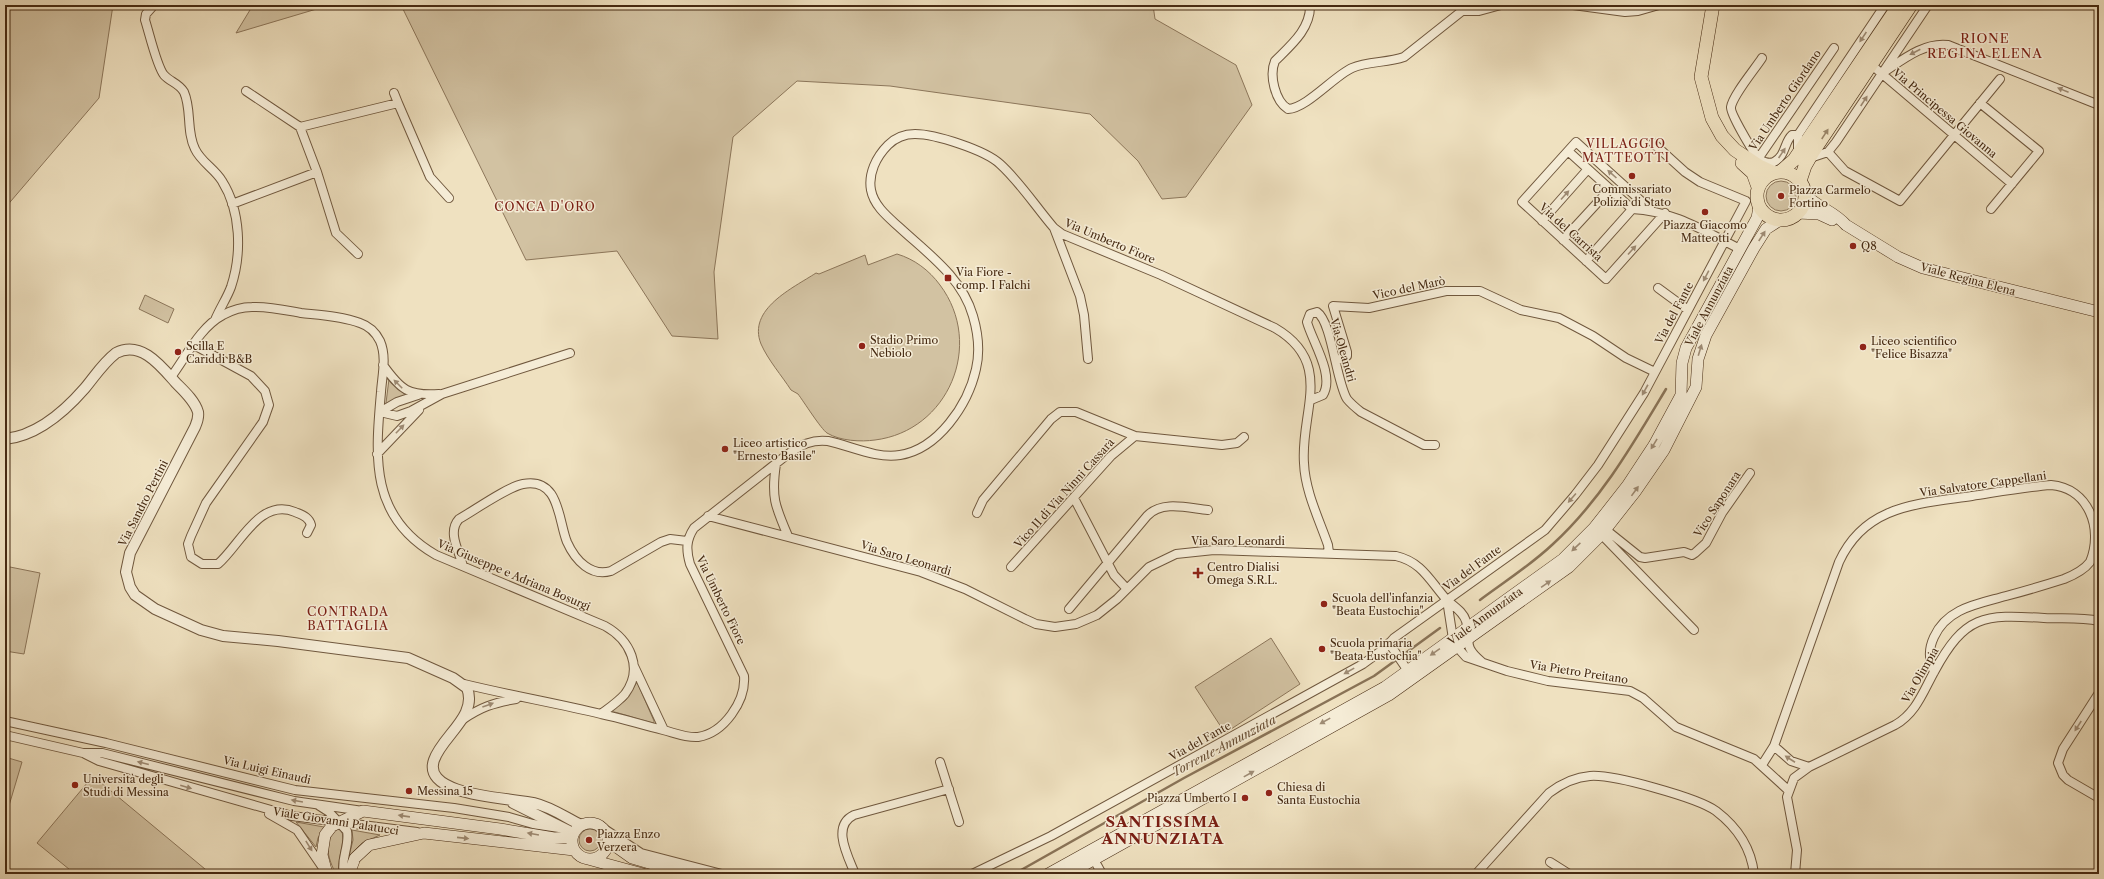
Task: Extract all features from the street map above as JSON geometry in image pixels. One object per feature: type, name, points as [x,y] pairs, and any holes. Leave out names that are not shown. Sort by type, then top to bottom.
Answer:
[{"type":"main road","points":[[1758,187],[1768,176],[1788,165],[1911,5]]},
{"type":"main road","points":[[1800,181],[1810,158],[1867,61],[1894,6]]},
{"type":"main road","points":[[1712,11],[1711,26],[1701,71],[1705,97],[1712,118],[1722,136],[1735,150],[1777,172],[1791,174],[1800,181],[1806,195],[1814,203],[1841,219],[1846,225]]},
{"type":"main road","points":[[1712,11],[1705,26],[1696,64],[1696,84],[1706,119],[1717,140],[1727,152],[1753,172],[1758,187],[1759,207],[1768,216],[1780,220],[1792,217],[1798,213],[1805,202],[1806,195]]},
{"type":"main road","name":"Viale Annunziata","points":[[1599,530],[1661,432],[1682,395],[1682,363],[1686,348],[1757,218],[1759,207]]},
{"type":"main road","points":[[1798,213],[1819,214],[1846,225]]},
{"type":"main road","name":"Viale Annunziata","points":[[1048,874],[1092,856],[1387,691],[1467,634],[1569,567],[1599,530],[1635,492],[1664,450],[1696,387],[1696,367],[1706,335],[1766,229],[1780,220]]},
{"type":"main road","name":"Viale Regina Elena","points":[[1846,225],[1898,257],[1923,268],[2099,312]]},
{"type":"main road","points":[[1682,371],[1690,374],[1696,367]]},
{"type":"main road","name":"Viale Annunziata","points":[[1387,691],[1407,668],[1455,643]]},
{"type":"main road","points":[[326,872],[322,855],[323,840],[328,830],[339,822],[363,811]]},
{"type":"main road","name":"Viale Giovanni Palatucci","points":[[363,811],[500,829],[554,838],[570,833]]},
{"type":"main road","points":[[588,859],[599,856],[604,852],[608,841],[604,828],[595,823],[576,822],[570,833],[574,850],[582,858],[643,874]]},
{"type":"main road","points":[[349,874],[355,858],[369,845],[424,833]]},
{"type":"main road","name":"Viale Giovanni Palatucci","points":[[424,833],[574,850]]},
{"type":"main road","points":[[608,841],[632,858],[687,874]]},
{"type":"main road","name":"Viale Annunziata","points":[[1068,874],[1092,856]]},
{"type":"street","points":[[154,5],[146,14],[145,20],[162,72],[167,78],[177,83],[184,92],[190,136],[194,148],[221,179],[232,204],[237,233],[236,266],[228,293],[215,320]]},
{"type":"street","points":[[1310,5],[1308,17],[1300,35],[1275,61],[1273,66],[1275,88],[1288,109],[1314,96],[1352,68],[1393,61],[1404,57],[1461,8],[1479,11],[1501,5]]},
{"type":"street","points":[[1573,5],[1625,12],[1638,11],[1658,5]]},
{"type":"street","points":[[1810,158],[1828,152],[1836,142],[1928,5]]},
{"type":"street","points":[[1797,154],[1798,135],[1894,6]]},
{"type":"street","points":[[1881,74],[1925,48],[1936,44],[1948,45],[2099,104]]},
{"type":"street","name":"Via Umberto Giordano","points":[[1756,161],[1834,48]]},
{"type":"street","points":[[1762,58],[1730,109],[1756,161],[1774,162],[1785,151],[1789,137],[1792,134],[1798,135]]},
{"type":"street","name":"Via Principessa Giovanna","points":[[1867,61],[2012,184]]},
{"type":"street","points":[[1828,152],[1845,170],[1900,201],[2000,79]]},
{"type":"street","points":[[246,91],[300,127],[317,172],[336,233],[358,254]]},
{"type":"street","points":[[394,93],[430,177],[449,198]]},
{"type":"street","points":[[300,127],[398,103]]},
{"type":"street","points":[[1980,103],[2039,151],[1991,209]]},
{"type":"street","name":"Via Umberto Fiore","points":[[464,684],[519,698],[601,714],[689,737],[705,735],[712,732],[735,709],[742,698],[745,684],[742,669],[690,564],[687,541],[694,528],[776,464],[805,444],[820,440],[889,456],[917,451],[932,441],[946,426],[964,400],[973,380],[978,360],[978,339],[973,315],[966,297],[960,286],[945,269],[882,210],[872,192],[871,178],[874,165],[890,143],[906,135],[923,134],[987,155],[1006,170],[1054,228],[1071,238],[1161,275],[1282,332],[1295,344],[1305,360],[1310,376],[1311,400],[1303,450],[1304,465],[1308,488],[1328,545],[1329,553]]},
{"type":"street","points":[[1651,210],[1576,142],[1568,151],[1632,209],[1651,210],[1679,218],[1740,249]]},
{"type":"street","name":"Via del Fante","points":[[972,874],[1051,836],[1363,664],[1390,645],[1394,638],[1545,530],[1598,466],[1655,372],[1746,201],[1700,182],[1685,172],[1653,143]]},
{"type":"street","name":"Via del Carrista","points":[[1568,151],[1522,202],[1606,279],[1665,213]]},
{"type":"street","points":[[1542,221],[1588,169]]},
{"type":"street","points":[[232,204],[317,172]]},
{"type":"street","points":[[1563,240],[1610,189]]},
{"type":"street","points":[[1586,260],[1640,200]]},
{"type":"street","points":[[1054,228],[1080,296],[1084,315],[1088,359]]},
{"type":"street","points":[[1658,288],[1688,310]]},
{"type":"street","name":"Vico del Marò","points":[[1336,362],[1344,359],[1347,356],[1347,352],[1333,306],[1369,308],[1446,290],[1485,293],[1521,310],[1559,318],[1593,336],[1626,358],[1655,372]]},
{"type":"street","name":"Via Giuseppe e Adriana Bosurgi","points":[[171,377],[194,345],[215,320],[231,311],[254,307],[356,322],[366,326],[376,336],[382,349],[383,365],[377,454],[381,486],[390,510],[400,525],[429,550],[613,630],[621,637],[630,649],[634,666],[664,730]]},
{"type":"street","name":"Via Oleandri","points":[[1311,400],[1323,395],[1327,386],[1320,354],[1308,322],[1310,314],[1317,312],[1323,318],[1342,388],[1353,406],[1361,412],[1424,445],[1435,446]]},
{"type":"street","points":[[194,345],[251,376],[265,391],[269,405],[264,422],[206,503],[188,544],[191,557],[202,564],[218,564],[261,515],[278,509],[291,510],[306,517],[311,525],[307,533]]},
{"type":"street","name":"Via Sandro Pertini","points":[[5,439],[18,437],[32,431],[64,409],[84,389],[108,359],[119,351],[132,350],[143,353],[156,361],[171,377],[193,403],[198,411],[198,418],[130,553],[126,572],[130,588],[135,595],[155,609],[209,632],[408,658],[420,662],[464,684]]},
{"type":"street","points":[[380,412],[398,416],[442,394],[570,353]]},
{"type":"street","points":[[383,365],[401,387],[418,395]]},
{"type":"street","points":[[380,412],[397,402],[418,395],[442,394]]},
{"type":"street","points":[[377,454],[424,404]]},
{"type":"street","points":[[977,513],[983,500],[1051,419],[1060,412],[1076,412],[1135,436],[1222,445],[1237,443],[1244,437]]},
{"type":"street","name":"Vico II di Via Ninni Cassarà","points":[[1011,567],[1111,456],[1135,436]]},
{"type":"street","points":[[776,464],[773,486],[774,500],[788,536]]},
{"type":"street","name":"Vico Saponara","points":[[1599,530],[1640,557],[1645,558],[1684,552],[1692,555],[1709,538],[1722,513],[1750,473]]},
{"type":"street","points":[[463,566],[453,536],[453,528],[455,523],[459,519],[523,484],[538,485],[550,492],[560,510],[570,548],[581,563],[592,570],[604,573],[611,571],[661,542],[670,539],[687,541]]},
{"type":"street","name":"Via Salvatore Cappellani","points":[[1762,765],[1774,746],[1839,562],[1848,546],[1860,530],[1881,516],[1901,507],[1942,500],[2051,485],[2069,488],[2084,498],[2095,512],[2099,527],[2098,545],[2090,561],[2075,574],[2064,579],[1968,607],[1950,616],[1942,623],[1932,641],[1929,653],[1930,662],[1934,672]]},
{"type":"street","points":[[1074,498],[1114,575],[1127,588]]},
{"type":"street","points":[[1069,608],[1155,508],[1166,506],[1208,510]]},
{"type":"street","name":"Via Saro Leonardi","points":[[708,516],[927,574],[965,589],[1025,619],[1046,626],[1066,626],[1087,621],[1107,609],[1142,573],[1157,561],[1186,552],[1214,550],[1329,553],[1388,555],[1404,558],[1421,567],[1447,600],[1456,606],[1466,621],[1467,634],[1473,655],[1482,662]]},
{"type":"street","points":[[1599,530],[1694,630]]},
{"type":"street","points":[[1447,600],[1455,643]]},
{"type":"street","name":"Via Olimpia","points":[[1788,790],[1794,778],[1809,767],[1902,721],[1912,711],[1953,640],[1968,626],[1987,618],[2016,616],[2099,621]]},
{"type":"street","name":"Via Pietro Preitano","points":[[1455,643],[1466,657],[1507,671],[1548,680],[1630,691],[1643,698],[1676,727],[1743,755],[1762,765],[1788,790]]},
{"type":"street","points":[[1390,645],[1407,668]]},
{"type":"street","name":"Via Giuseppe e Adriana Bosurgi","points":[[601,714],[626,692],[632,680],[634,666]]},
{"type":"street","points":[[464,684],[468,692],[469,702],[460,722],[435,757],[433,766],[436,778],[442,784],[449,787],[509,801],[541,805],[576,822]]},
{"type":"street","points":[[2099,693],[2063,749],[2058,763],[2063,775],[2068,780],[2099,798]]},
{"type":"street","name":"Via Umberto Fiore","points":[[460,722],[480,708],[495,702],[519,698]]},
{"type":"street","name":"Via Luigi Einaudi","points":[[5,721],[106,743],[290,789],[454,808],[528,822],[570,833]]},
{"type":"street","name":"Viale Giovanni Palatucci","points":[[5,735],[83,752],[102,753],[287,799],[363,811]]},
{"type":"street","points":[[1774,746],[1791,761],[1809,767]]},
{"type":"street","name":"Viale Giovanni Palatucci","points":[[83,752],[99,761],[256,807],[292,816],[424,833]]},
{"type":"street","points":[[940,762],[960,822]]},
{"type":"street","points":[[1476,874],[1549,793],[1559,785],[1591,776],[1622,779],[1690,800],[1714,810],[1738,831],[1748,848],[1754,874]]},
{"type":"street","points":[[854,874],[843,839],[842,828],[847,820],[854,815],[949,789]]},
{"type":"street","points":[[1788,790],[1787,804],[1795,832],[1798,850],[1795,874]]},
{"type":"street","points":[[509,801],[570,833]]},
{"type":"street","points":[[317,804],[345,827],[348,837],[342,860],[344,874]]},
{"type":"street","points":[[256,807],[297,830],[326,872]]},
{"type":"street","points":[[528,822],[553,815],[576,822]]},
{"type":"street","points":[[604,828],[641,853],[722,874]]},
{"type":"street","points":[[1092,856],[1102,874]]},
{"type":"street","points":[[1550,862],[1569,874]]},
{"type":"shaded area","points":[[5,5],[113,5],[99,98],[5,208]]},
{"type":"shaded area","points":[[253,5],[330,5],[236,33]]},
{"type":"shaded area","points":[[401,5],[1153,5],[1155,19],[1236,65],[1252,105],[1186,197],[1162,199],[1138,161],[1090,114],[890,86],[797,81],[733,137],[714,272],[718,339],[672,336],[617,251],[526,260]]},
{"type":"shaded area","points":[[1781,181],[1792,185],[1796,196],[1792,207],[1781,211],[1770,207],[1766,196],[1770,185]]},
{"type":"shaded area","name":"Stadio Primo Nebiolo","points":[[897,254],[915,262],[931,275],[940,285],[953,309],[959,333],[958,358],[952,382],[940,403],[922,420],[901,433],[869,441],[857,441],[832,436],[824,431],[798,394],[791,390],[771,362],[761,344],[758,332],[760,320],[766,310],[775,301],[816,273],[819,274],[865,255],[868,265]]},
{"type":"shaded area","points":[[145,295],[174,309],[168,323],[139,309]]},
{"type":"shaded area","points":[[389,379],[407,395],[387,404],[386,403]]},
{"type":"shaded area","points":[[5,566],[40,573],[24,654],[5,651]]},
{"type":"shaded area","points":[[1271,638],[1300,684],[1225,733],[1195,687]]},
{"type":"shaded area","points":[[637,682],[654,723],[611,711],[626,700]]},
{"type":"shaded area","points":[[5,757],[22,762],[5,819]]},
{"type":"shaded area","points":[[93,776],[211,874],[75,874],[37,843]]},
{"type":"shaded area","points":[[296,822],[324,827],[318,838],[316,847]]},
{"type":"shaded area","points":[[338,828],[341,829],[343,839],[338,868],[339,874],[336,874],[329,856],[328,844],[333,833]]},
{"type":"shaded area","points":[[590,829],[594,830],[600,836],[600,844],[594,850],[590,851],[586,850],[580,844],[579,840],[580,836],[586,830]]},
{"type":"shaded area","points":[[352,830],[380,835],[362,843],[349,856],[353,840]]},
{"type":"waterway","name":"Torrente Annunziata","points":[[1480,600],[1545,552],[1586,509],[1615,471],[1666,389]]},
{"type":"waterway","name":"Torrente Annunziata","points":[[1014,874],[1184,778],[1374,676],[1440,628]]},
{"type":"place","name":"Commissariato Polizia di Stato","points":[[1632,176]]},
{"type":"place","name":"Piazza Carmelo Fortino","points":[[1781,196]]},
{"type":"place","name":"Piazza Giacomo Matteotti","points":[[1705,212]]},
{"type":"place","name":"Q8","points":[[1853,246]]},
{"type":"place","name":"Via Fiore - comp. I Falchi","points":[[948,278]]},
{"type":"place","name":"Stadio Primo Nebiolo","points":[[862,346]]},
{"type":"place","name":"Liceo scientifico \"Felice Bisazza\"","points":[[1863,347]]},
{"type":"place","name":"Scilla E Cariddi B&B","points":[[178,352]]},
{"type":"place","name":"Liceo artistico \"Ernesto Basile\"","points":[[725,449]]},
{"type":"place","name":"Centro Dialisi Omega S.R.L.","points":[[1198,573]]},
{"type":"place","name":"Scuola dell'infanzia \"Beata Eustochia\"","points":[[1324,604]]},
{"type":"place","name":"Scuola primaria \"Beata Eustochia\"","points":[[1322,649]]},
{"type":"place","name":"Università degli Studi di Messina","points":[[75,785]]},
{"type":"place","name":"Messina 15","points":[[409,791]]},
{"type":"place","name":"Chiesa di Santa Eustochia","points":[[1269,793]]},
{"type":"place","name":"Piazza Umberto I","points":[[1245,798]]},
{"type":"place","name":"Piazza Enzo Verzera","points":[[589,840]]},
{"type":"district","name":"RIONE REGINA ELENA","points":[[1985,46]]},
{"type":"district","name":"VILLAGGIO MATTEOTTI","points":[[1626,151]]},
{"type":"district","name":"CONCA D'ORO","points":[[545,207]]},
{"type":"district","name":"CONTRADA BATTAGLIA","points":[[348,619]]},
{"type":"district","name":"SANTISSIMA ANNUNZIATA","points":[[1163,830]]}]
